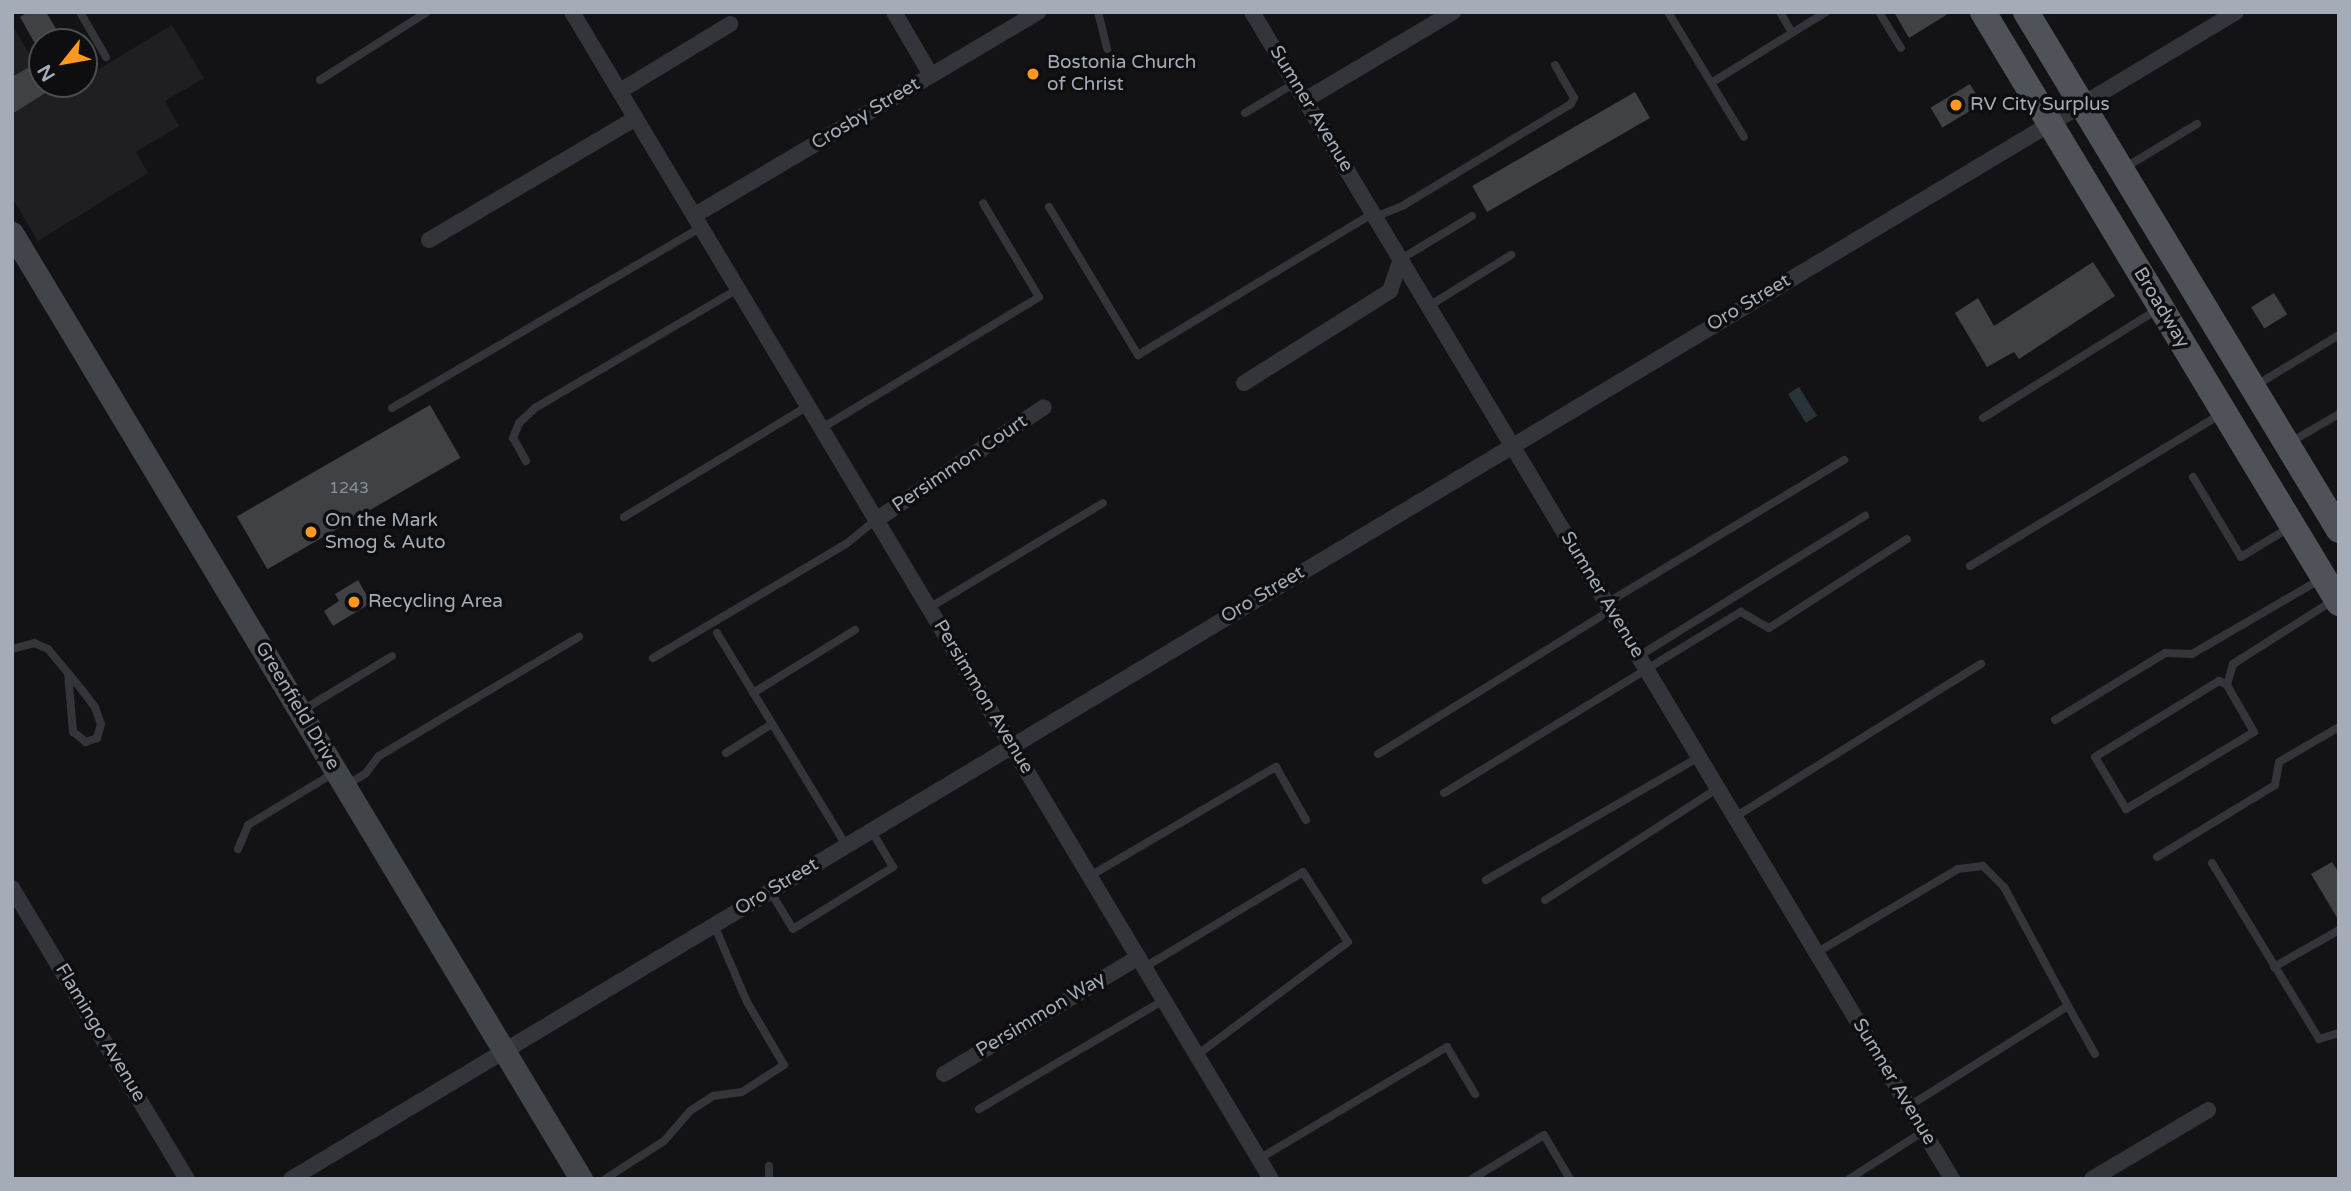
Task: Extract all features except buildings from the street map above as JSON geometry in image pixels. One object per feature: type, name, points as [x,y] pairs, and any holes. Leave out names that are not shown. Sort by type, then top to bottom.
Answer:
[{"type":"main road","name":"Broadway","points":[[1983,12],[2333,593]]},
{"type":"main road","name":"Broadway","points":[[2026,12],[2339,530]]},
{"type":"main road","name":"Greenfield Drive","points":[[12,233],[581,1179]]},
{"type":"street","points":[[429,240],[636,118],[572,12]]},
{"type":"street","points":[[894,12],[931,75]]},
{"type":"street","name":"Crosby Street","points":[[698,221],[931,75],[1038,12]]},
{"type":"street","name":"Sumner Avenue","points":[[1252,12],[1952,1179]]},
{"type":"street","points":[[1305,100],[1453,12]]},
{"type":"street","name":"Oro Street","points":[[290,1179],[2236,12]]},
{"type":"street","points":[[620,91],[730,24]]},
{"type":"street","name":"Persimmon Avenue","points":[[636,118],[1271,1179]]},
{"type":"street","points":[[1244,383],[1390,291],[1401,259]]},
{"type":"street","name":"Persimmon Court","points":[[876,520],[1044,407]]},
{"type":"street","name":"Flamingo Avenue","points":[[12,888],[187,1179]]},
{"type":"street","name":"Persimmon Way","points":[[944,1074],[1142,962]]},
{"type":"street","points":[[2092,1179],[2208,1110]]},
{"type":"lane","points":[[80,12],[106,57]]},
{"type":"lane","points":[[320,80],[427,12]]},
{"type":"lane","points":[[1098,12],[1107,49]]},
{"type":"lane","points":[[1668,12],[1744,137]]},
{"type":"lane","points":[[1780,12],[1792,33]]},
{"type":"lane","points":[[1711,83],[1826,12]]},
{"type":"lane","points":[[1879,12],[1901,48]]},
{"type":"lane","points":[[1049,207],[1138,355],[1374,215],[1404,205],[1572,104],[1574,98],[1555,65]]},
{"type":"lane","points":[[1245,113],[1295,83]]},
{"type":"lane","points":[[2120,170],[2197,124]]},
{"type":"lane","points":[[821,428],[1039,297],[983,203]]},
{"type":"lane","points":[[1401,259],[1472,216]]},
{"type":"lane","points":[[392,408],[698,221]]},
{"type":"lane","points":[[1429,306],[1511,256]]},
{"type":"lane","points":[[526,461],[513,438],[519,424],[535,408],[738,289]]},
{"type":"lane","points":[[1983,418],[2161,307]]},
{"type":"lane","points":[[2252,388],[2339,335]]},
{"type":"lane","points":[[624,517],[808,406]]},
{"type":"lane","points":[[1970,566],[2224,412]]},
{"type":"lane","points":[[2287,445],[2339,414]]},
{"type":"lane","points":[[1378,754],[1844,460]]},
{"type":"lane","points":[[2193,477],[2241,557],[2292,526]]},
{"type":"lane","points":[[929,608],[1103,503]]},
{"type":"lane","points":[[1444,793],[1865,516]]},
{"type":"lane","points":[[653,659],[846,544],[876,520]]},
{"type":"lane","points":[[1643,663],[1741,612],[1769,628],[1907,539]]},
{"type":"lane","points":[[2227,685],[2219,681],[2095,757],[2126,809],[2254,732],[2227,685],[2227,675],[2242,655],[2333,593]]},
{"type":"lane","points":[[2055,720],[2165,653],[2192,654],[2333,593]]},
{"type":"lane","points":[[753,693],[855,630]]},
{"type":"lane","points":[[717,633],[846,845]]},
{"type":"lane","points":[[238,849],[248,825],[340,779],[366,773],[379,756],[579,637]]},
{"type":"lane","points":[[12,649],[34,643],[48,649],[68,673],[95,707],[101,724],[97,738],[86,742],[73,732],[68,673]]},
{"type":"lane","points":[[300,712],[392,656]]},
{"type":"lane","points":[[1735,817],[1981,664]]},
{"type":"lane","points":[[726,753],[772,724]]},
{"type":"lane","points":[[2157,857],[2275,785],[2279,762],[2339,726]]},
{"type":"lane","points":[[1486,880],[1699,757]]},
{"type":"lane","points":[[1090,876],[1276,767],[1306,821]]},
{"type":"lane","points":[[1545,900],[1718,788]]},
{"type":"lane","points":[[770,891],[793,929],[893,867],[872,830]]},
{"type":"lane","points":[[2212,863],[2319,1039],[2327,1041],[2339,1033]]},
{"type":"lane","points":[[1816,953],[1958,869],[1983,866],[2004,887],[2095,1054]]},
{"type":"lane","points":[[1142,962],[1303,873],[1348,942],[1196,1055]]},
{"type":"lane","points":[[605,1179],[664,1141],[690,1111],[713,1096],[742,1092],[784,1065],[747,1002],[713,925]]},
{"type":"lane","points":[[2274,967],[2339,930]]},
{"type":"lane","points":[[979,1109],[1164,1000]]},
{"type":"lane","points":[[1909,1106],[2068,1006]]},
{"type":"lane","points":[[1259,1159],[1447,1047],[1475,1094]]},
{"type":"lane","points":[[1849,1179],[1924,1131]]},
{"type":"lane","points":[[1472,1179],[1544,1135],[1570,1179]]},
{"type":"lane","points":[[769,1166],[769,1179]]},
{"type":"shaded area","points":[[12,25],[28,52],[28,98],[98,98],[98,70],[172,25],[204,78],[165,101],[179,126],[136,152],[148,173],[38,241],[12,198]]},
{"type":"shaded area","points":[[1799,387],[1817,416],[1806,423],[1788,394]]},
{"type":"place","name":"Bostonia Church of Christ","points":[[1033,74]]},
{"type":"place","name":"RV City Surplus","points":[[1956,105]]},
{"type":"place","name":"On the Mark Smog & Auto","points":[[311,532]]},
{"type":"place","name":"Recycling Area","points":[[354,602]]}]
